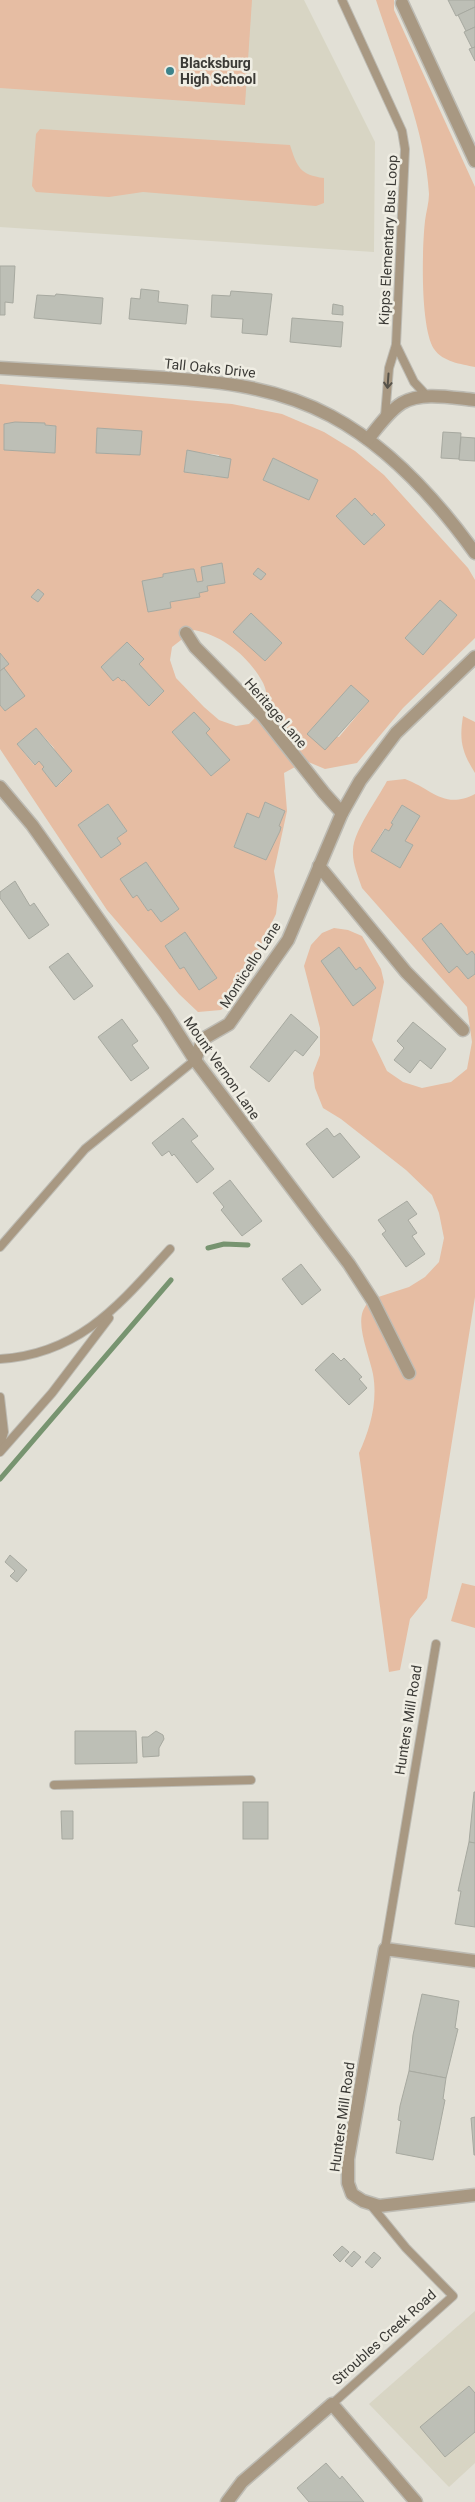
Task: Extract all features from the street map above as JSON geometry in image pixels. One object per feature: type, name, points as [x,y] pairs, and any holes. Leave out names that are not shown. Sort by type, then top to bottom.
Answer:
[{"type":"street","points":[[402,3],[475,161]]},
{"type":"street","name":"Tall Oaks Drive","points":[[0,368],[208,380],[257,388],[318,409],[368,439],[429,496],[455,525],[475,553]]},
{"type":"street","points":[[368,439],[385,418],[402,403],[427,396],[475,400]]},
{"type":"street","name":"Heritage Lane","points":[[186,633],[195,647],[263,716],[324,794],[342,813]]},
{"type":"street","name":"Monticello Lane","points":[[195,1060],[203,1039],[229,1024],[288,940],[342,813],[360,781],[396,734],[475,657]]},
{"type":"street","name":"Mount Vernon Lane","points":[[0,787],[32,825],[165,1013],[195,1060],[349,1264],[372,1301],[409,1373]]},
{"type":"street","points":[[319,866],[406,972],[463,1030]]},
{"type":"street","points":[[385,1949],[475,1961]]},
{"type":"street","name":"Hunters Mill Road","points":[[369,2203],[352,2194],[348,2184],[348,2159],[385,1949]]},
{"type":"street","points":[[369,2203],[379,2206],[475,2195]]},
{"type":"street","name":"Stroubles Creek Road","points":[[227,2502],[242,2482],[332,2404],[416,2502]]},
{"type":"lane","name":"Kipps Elementary Bus Loop","points":[[342,0],[402,131],[405,149],[396,345],[389,368],[385,418]]},
{"type":"lane","name":"Kipps Elementary Bus Loop","points":[[396,345],[414,382],[427,396]]},
{"type":"lane","name":"Monticello Lane","points":[[0,1247],[85,1149],[195,1060]]},
{"type":"lane","points":[[0,1452],[52,1393],[116,1308],[170,1250]]},
{"type":"lane","points":[[0,1358],[46,1350],[67,1342],[116,1308]]},
{"type":"lane","points":[[0,1397],[4,1432],[0,1446]]},
{"type":"lane","name":"Hunters Mill Road","points":[[385,1949],[436,1644]]},
{"type":"lane","points":[[54,1785],[251,1780]]},
{"type":"lane","name":"Stroubles Creek Road","points":[[332,2404],[452,2296],[406,2248],[369,2203]]},
{"type":"shaded area","name":"Blacksburg High School","points":[[0,0],[304,0],[375,142],[374,252],[0,227]]},
{"type":"shaded area","points":[[0,0],[252,0],[245,105],[0,88]]},
{"type":"shaded area","points":[[376,0],[394,0],[394,10],[475,187],[475,367],[453,362],[442,357],[434,349],[429,338],[423,287],[424,233],[429,201],[427,171],[409,96]]},
{"type":"shaded area","points":[[40,129],[290,145],[301,169],[310,175],[324,178],[324,203],[316,206],[143,192],[109,197],[36,192],[32,186],[36,134]]},
{"type":"shaded area","points":[[0,384],[232,404],[282,414],[324,432],[355,451],[384,475],[468,568],[475,580],[475,638],[403,708],[357,763],[325,769],[306,761],[284,773],[287,811],[274,871],[278,896],[276,914],[234,999],[221,1010],[198,1012],[179,994],[107,910],[0,749],[0,705],[5,711],[0,671],[8,664],[0,653]],"holes":[[[45,423],[45,425],[56,426],[55,453],[4,450],[4,424]],[[97,428],[141,431],[140,455],[96,453]],[[187,451],[219,455],[216,477],[184,472]],[[273,458],[318,480],[309,500],[263,480]],[[375,513],[385,525],[364,545],[336,516],[372,516]],[[222,564],[225,583],[207,586],[199,593],[199,597],[170,602],[170,608],[148,612],[143,581],[163,577],[163,574],[194,569],[197,582],[203,581],[201,567]],[[440,600],[457,615],[423,655],[405,638]],[[250,614],[282,643],[265,661],[234,632]],[[194,630],[224,642],[242,655],[263,683],[268,704],[249,724],[236,726],[219,720],[176,678],[170,660],[172,647]],[[127,642],[144,659],[139,664],[164,691],[149,706],[124,680],[122,681],[118,677],[113,681],[101,667]],[[351,685],[369,701],[339,737],[307,734]],[[194,712],[209,729],[206,733],[229,760],[211,776],[172,732]],[[36,728],[54,748],[62,782],[56,787],[42,769],[44,767],[39,761],[34,765],[17,744]],[[265,802],[285,811],[279,826],[280,831],[266,860],[234,846],[247,814],[259,818]],[[108,804],[127,831],[117,838],[121,844],[101,858],[78,825]],[[146,862],[179,909],[161,922],[151,909],[148,911],[137,895],[121,879]],[[185,932],[217,978],[199,990],[184,967],[180,969],[165,946]]]},
{"type":"shaded area","points":[[463,716],[475,722],[475,773],[464,752],[461,732]]},
{"type":"shaded area","points":[[405,779],[446,799],[455,800],[475,794],[475,955],[472,951],[467,955],[441,924],[422,939],[449,972],[457,966],[468,979],[475,974],[475,1297],[427,1598],[410,1619],[400,1670],[389,1672],[359,1453],[370,1425],[374,1405],[373,1374],[361,1321],[364,1308],[369,1300],[409,1287],[425,1277],[439,1262],[444,1238],[439,1213],[432,1195],[406,1170],[341,1119],[323,1108],[315,1088],[313,1073],[320,1055],[320,1028],[304,966],[311,945],[322,933],[334,928],[348,930],[362,936],[381,969],[384,982],[372,1040],[387,1071],[403,1082],[422,1088],[451,1082],[467,1069],[472,1042],[467,1007],[362,888],[357,874],[353,855],[354,842],[357,833],[387,781]],"holes":[[[402,805],[420,816],[405,841],[413,845],[400,868],[371,851],[384,829],[389,831],[393,824],[391,822]],[[360,967],[376,988],[353,1005],[337,983]]]},
{"type":"shaded area","points":[[462,1583],[475,1586],[475,1628],[451,1621]]},
{"type":"shaded area","points":[[475,2311],[475,2463],[449,2487],[369,2404]]},
{"type":"building","points":[[448,0],[475,0],[475,7],[456,16]]},
{"type":"building","points":[[475,7],[475,27],[466,31],[458,15]]},
{"type":"building","points":[[475,27],[475,47],[472,48],[464,32]]},
{"type":"building","points":[[475,47],[475,61],[469,49]]},
{"type":"building","points":[[0,266],[15,266],[13,303],[5,302],[5,315],[0,315]]},
{"type":"building","points":[[141,289],[159,291],[158,302],[188,305],[186,324],[129,319],[131,298],[140,299]]},
{"type":"building","points":[[231,291],[272,294],[267,335],[242,333],[243,319],[211,317],[212,295],[230,296]]},
{"type":"building","points":[[56,294],[103,298],[101,324],[34,318],[37,295],[55,296]]},
{"type":"building","points":[[333,304],[343,306],[343,315],[332,314]]},
{"type":"building","points":[[292,318],[343,322],[341,347],[290,342]]},
{"type":"building","points":[[15,422],[45,423],[45,425],[56,426],[55,453],[4,450],[4,424]]},
{"type":"building","points":[[97,428],[142,431],[140,455],[96,453]]},
{"type":"building","points":[[443,432],[461,433],[459,459],[441,458]]},
{"type":"building","points":[[461,437],[475,438],[475,461],[459,460]]},
{"type":"building","points":[[187,450],[231,459],[228,478],[184,472]]},
{"type":"building","points":[[273,458],[318,480],[309,500],[263,480]]},
{"type":"building","points":[[355,498],[372,516],[374,513],[385,525],[364,545],[336,516]]},
{"type":"building","points":[[222,563],[225,583],[207,586],[208,591],[199,593],[200,597],[170,602],[171,608],[148,612],[142,581],[163,577],[163,574],[194,569],[197,582],[203,581],[201,567]]},
{"type":"building","points":[[258,568],[266,574],[261,580],[253,574]]},
{"type":"building","points":[[38,589],[44,594],[38,602],[31,597]]},
{"type":"building","points":[[440,600],[457,615],[423,655],[405,638]]},
{"type":"building","points":[[251,613],[282,643],[265,661],[233,632]]},
{"type":"building","points":[[127,642],[144,659],[139,664],[164,691],[149,706],[124,680],[122,681],[118,677],[113,681],[101,667]]},
{"type":"building","points":[[0,653],[9,664],[0,671]]},
{"type":"building","points":[[4,668],[25,696],[5,711],[0,705],[0,671]]},
{"type":"building","points":[[351,685],[369,701],[325,750],[307,734]]},
{"type":"building","points":[[194,712],[210,729],[206,733],[230,760],[211,776],[172,732]]},
{"type":"building","points":[[36,728],[72,771],[56,787],[42,769],[44,767],[39,761],[35,765],[17,744]]},
{"type":"building","points":[[265,802],[285,811],[279,826],[281,827],[280,831],[266,860],[234,847],[247,813],[259,818]]},
{"type":"building","points":[[108,804],[127,831],[117,838],[121,844],[101,858],[78,825]]},
{"type":"building","points":[[402,805],[420,816],[405,841],[413,845],[400,868],[371,851],[385,829],[389,831],[393,824],[391,823]]},
{"type":"building","points":[[146,862],[179,909],[161,922],[151,909],[148,911],[137,895],[133,898],[120,879]]},
{"type":"building","points":[[15,881],[30,906],[34,903],[49,925],[29,939],[0,898],[0,892]]},
{"type":"building","points":[[441,923],[467,955],[472,951],[475,955],[475,974],[468,979],[457,966],[449,973],[422,939]]},
{"type":"building","points":[[185,932],[217,978],[199,990],[184,967],[180,969],[165,946]]},
{"type":"building","points":[[339,947],[356,970],[360,967],[376,988],[353,1006],[321,961]]},
{"type":"building","points":[[68,953],[93,986],[74,1000],[49,967]]},
{"type":"building","points":[[291,1014],[318,1037],[303,1056],[295,1050],[269,1082],[250,1067]]},
{"type":"building","points":[[122,1019],[138,1041],[132,1045],[149,1068],[131,1081],[98,1037]]},
{"type":"building","points":[[413,1022],[446,1049],[431,1069],[420,1060],[410,1073],[394,1060],[404,1048],[397,1041]]},
{"type":"building","points":[[183,1118],[198,1136],[191,1141],[214,1169],[197,1183],[174,1154],[172,1156],[169,1151],[162,1156],[152,1143]]},
{"type":"building","points":[[327,1128],[334,1137],[340,1133],[360,1157],[333,1178],[306,1144]]},
{"type":"building","points":[[230,1180],[262,1221],[242,1236],[221,1210],[224,1207],[213,1193]]},
{"type":"building","points":[[407,1201],[417,1214],[408,1220],[417,1233],[412,1236],[425,1254],[406,1267],[382,1234],[386,1231],[378,1220]]},
{"type":"building","points":[[301,1264],[321,1290],[302,1305],[282,1279]]},
{"type":"building","points":[[333,1353],[341,1361],[344,1358],[362,1377],[359,1379],[367,1388],[349,1405],[315,1370]]},
{"type":"building","points":[[10,1555],[27,1570],[17,1582],[10,1576],[15,1571],[5,1562]]},
{"type":"building","points":[[75,1731],[136,1731],[137,1763],[75,1764]]},
{"type":"building","points":[[156,1731],[163,1735],[164,1739],[159,1748],[159,1756],[143,1757],[142,1737],[148,1737]]},
{"type":"building","points":[[475,1792],[475,1843],[469,1842]]},
{"type":"building","points":[[243,1802],[268,1802],[268,1839],[243,1839]]},
{"type":"building","points":[[61,1811],[73,1811],[73,1839],[62,1839]]},
{"type":"building","points":[[469,1842],[475,1843],[475,1927],[455,1924],[461,1891],[458,1891]]},
{"type":"building","points":[[422,1994],[459,2001],[455,2028],[458,2029],[446,2078],[409,2071],[413,2035]]},
{"type":"building","points":[[409,2071],[446,2078],[443,2099],[445,2100],[433,2160],[396,2153],[401,2121],[398,2120],[400,2106]]},
{"type":"building","points":[[475,2117],[475,2155],[474,2155],[471,2118]]},
{"type":"building","points":[[342,2246],[349,2252],[340,2262],[333,2255]]},
{"type":"building","points":[[354,2251],[361,2257],[352,2267],[345,2261]]},
{"type":"building","points":[[374,2252],[381,2258],[372,2268],[365,2262]]},
{"type":"building","points":[[469,2386],[475,2393],[475,2432],[445,2457],[420,2427]]},
{"type":"building","points":[[326,2463],[340,2479],[342,2476],[364,2502],[309,2502],[297,2488]]},
{"type":"waterway","points":[[208,1248],[224,1244],[248,1245]]},
{"type":"waterway","points":[[0,1479],[171,1280]]},
{"type":"place","name":"Blacksburg High School","points":[[170,71]]}]
